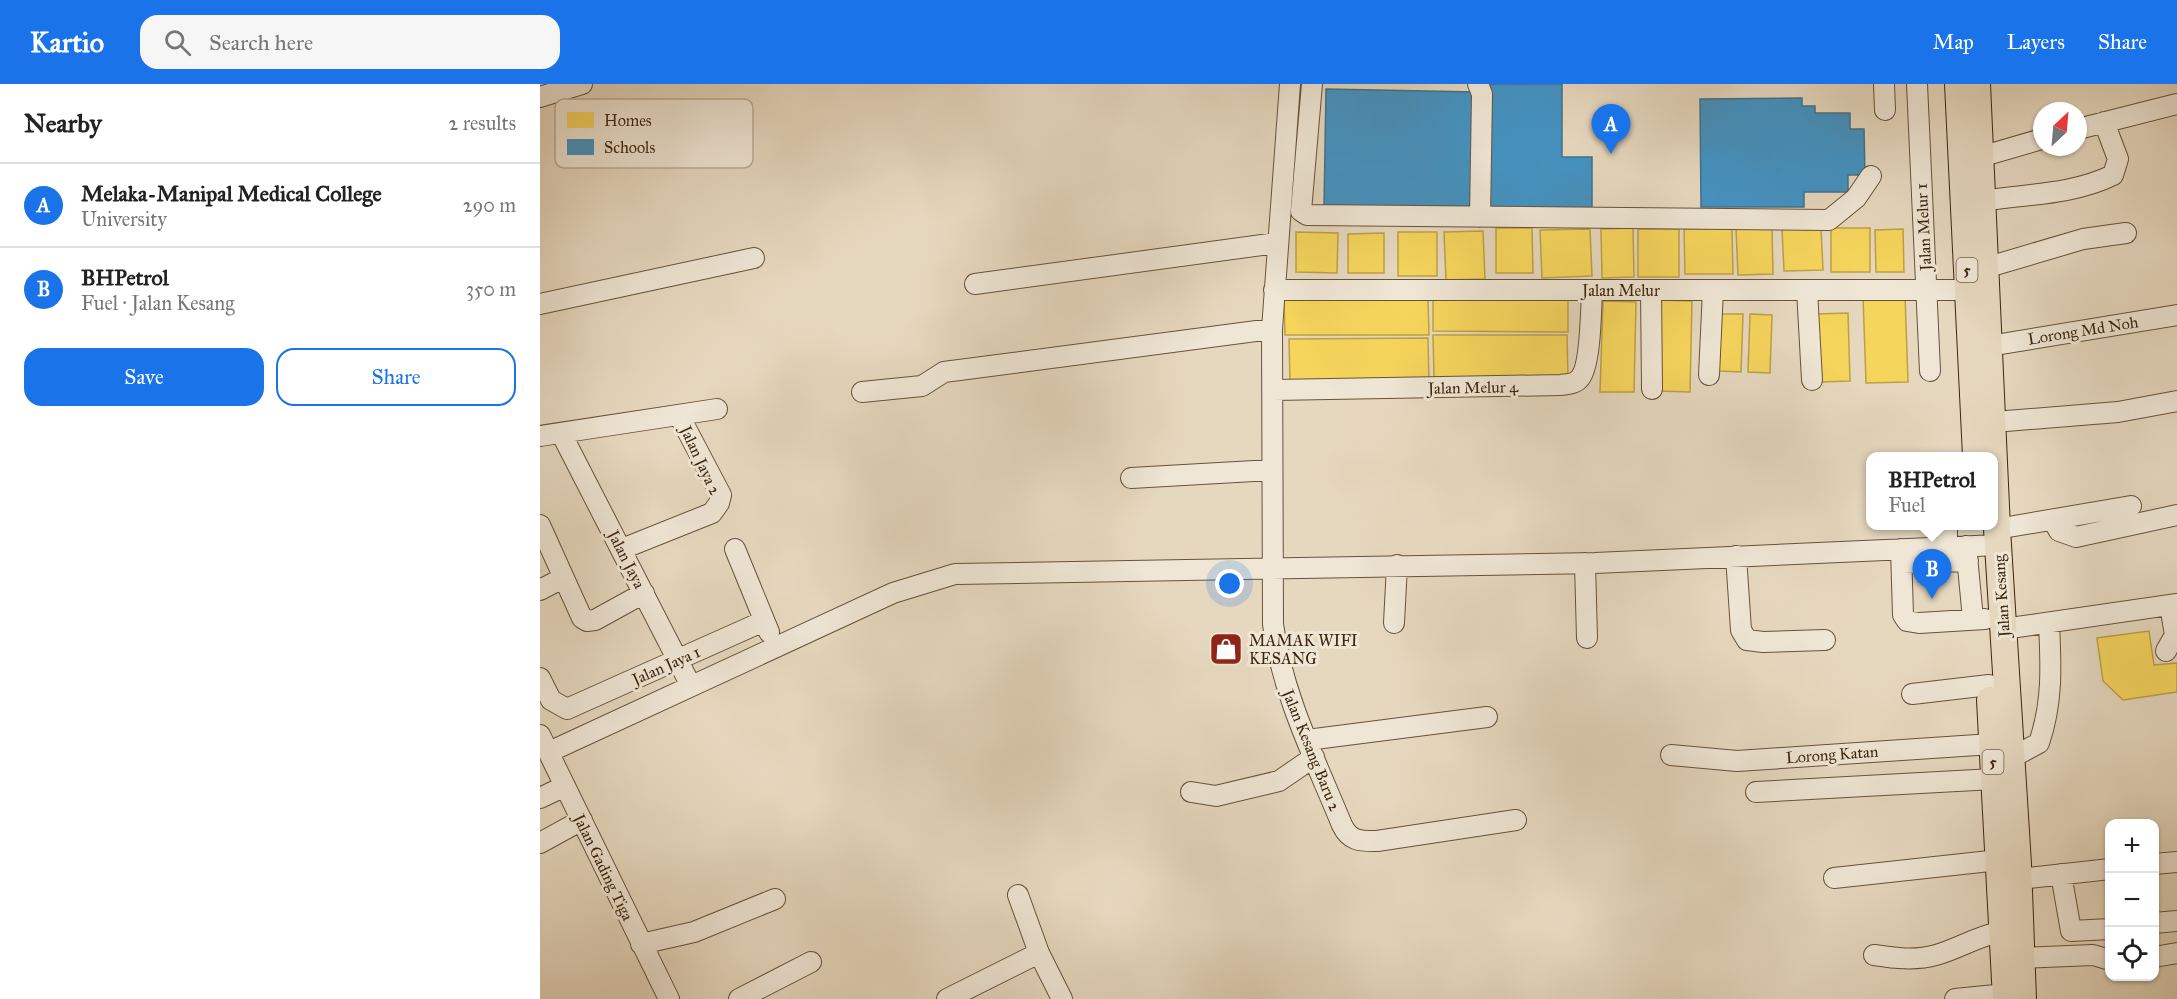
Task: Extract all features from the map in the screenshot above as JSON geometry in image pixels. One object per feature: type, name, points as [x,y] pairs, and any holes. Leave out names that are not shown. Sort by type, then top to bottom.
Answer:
[{"type":"main road","name":"5","points":[[1958,84],[1976,452]]},
{"type":"main road","name":"Jalan Kesang","points":[[1977,84],[1985,268],[2007,343],[2010,421],[1998,478]]},
{"type":"main road","name":"Jalan Kesang","points":[[1985,539],[2010,624],[2015,751],[2038,876],[2034,956],[2012,998]]},
{"type":"main road","name":"Jalan Kesang","points":[[2010,624],[1989,685],[2015,751]]},
{"type":"main road","name":"Jalan Kesang","points":[[2012,998],[2002,931],[1994,779],[2015,751]]},
{"type":"street","points":[[540,97],[582,84]]},
{"type":"street","points":[[1272,568],[1274,390],[1272,329],[1290,84]]},
{"type":"street","points":[[1312,84],[1301,211],[1304,214],[1829,220],[1856,198],[1871,176]]},
{"type":"street","points":[[1478,84],[1482,94],[1480,217]]},
{"type":"street","points":[[1884,84],[1885,110]]},
{"type":"street","name":"Jalan Melur 1","points":[[1917,84],[1930,371]]},
{"type":"street","points":[[2087,127],[2177,104]]},
{"type":"street","points":[[1982,201],[2059,193],[2113,175],[2118,159],[2104,122]]},
{"type":"street","points":[[1980,157],[2033,142]]},
{"type":"street","points":[[1985,268],[2083,239],[2126,233]]},
{"type":"street","points":[[975,284],[1277,243]]},
{"type":"street","points":[[540,304],[754,258]]},
{"type":"street","name":"Jalan Melur","points":[[1274,290],[1968,290]]},
{"type":"street","name":"Jalan Melur 4","points":[[1274,390],[1550,386],[1575,382],[1582,377],[1586,365],[1592,290]]},
{"type":"street","points":[[1651,290],[1652,389]]},
{"type":"street","points":[[1709,375],[1713,290]]},
{"type":"street","points":[[1807,290],[1812,380]]},
{"type":"street","name":"Lorong Md Noh","points":[[2007,343],[2177,315]]},
{"type":"street","points":[[862,392],[922,386],[944,372],[1272,329]]},
{"type":"street","points":[[2010,421],[2118,412],[2177,401]]},
{"type":"street","points":[[540,436],[717,410]]},
{"type":"street","name":"Jalan Jaya 2","points":[[622,549],[712,513],[719,503],[721,495],[680,417]]},
{"type":"street","name":"Jalan Jaya","points":[[561,433],[692,686]]},
{"type":"street","points":[[1131,478],[1272,470]]},
{"type":"street","points":[[544,743],[692,686],[907,587],[955,574],[1585,563],[1736,556],[1901,556],[1985,539],[2053,520],[2131,506]]},
{"type":"street","points":[[2053,520],[2059,531],[2076,537],[2177,515]]},
{"type":"street","points":[[540,525],[582,618],[587,621],[595,620],[644,593]]},
{"type":"street","points":[[1961,530],[1985,539]]},
{"type":"street","points":[[1985,539],[2010,624],[2052,688],[2048,718],[2039,743],[2015,751]]},
{"type":"street","points":[[735,549],[775,646]]},
{"type":"street","points":[[1736,556],[1741,630],[1747,640],[1763,642],[1825,640]]},
{"type":"street","points":[[1901,556],[1904,615],[1907,621],[2010,624],[2173,604],[2175,635],[2166,651]]},
{"type":"street","points":[[1585,563],[1587,638]]},
{"type":"street","points":[[1394,623],[1397,565]]},
{"type":"street","name":"Jalan Kesang Baru 2","points":[[1272,568],[1273,624],[1277,661],[1310,749],[1346,833],[1357,842],[1377,841],[1516,820]]},
{"type":"street","points":[[540,590],[563,578]]},
{"type":"street","name":"Jalan Jaya 1","points":[[540,678],[551,700],[567,709],[764,621]]},
{"type":"street","points":[[1912,694],[1989,685]]},
{"type":"street","points":[[1191,792],[1216,796],[1280,781],[1310,749],[1487,717]]},
{"type":"street","name":"Jalan Gading Tiga","points":[[544,743],[667,998]]},
{"type":"street","name":"Lorong Katan","points":[[1671,755],[1737,761],[2015,751]]},
{"type":"street","points":[[1756,792],[1994,779]]},
{"type":"street","points":[[540,798],[565,786]]},
{"type":"street","points":[[540,843],[582,820]]},
{"type":"street","points":[[1834,878],[1999,860]]},
{"type":"street","points":[[2159,863],[2177,861]]},
{"type":"street","points":[[2105,869],[2038,876],[2072,931],[2105,928]]},
{"type":"street","points":[[1018,895],[1039,953],[1062,999]]},
{"type":"street","points":[[641,944],[694,932],[775,898]]},
{"type":"street","points":[[2159,923],[2177,921]]},
{"type":"street","points":[[1874,955],[1911,959],[1936,956],[1980,936],[2002,931]]},
{"type":"street","points":[[947,999],[1039,953]]},
{"type":"street","points":[[2159,956],[2177,953]]},
{"type":"street","points":[[2034,956],[2092,955],[2105,959]]},
{"type":"street","points":[[739,999],[811,962]]},
{"type":"street","points":[[1963,999],[2012,998]]},
{"type":"building: Homes","points":[[1496,228],[1532,228],[1533,273],[1496,273]]},
{"type":"building: Homes","points":[[1633,228],[1634,277],[1602,278],[1601,229]]},
{"type":"building: Homes","points":[[1732,228],[1733,274],[1685,274],[1684,229]]},
{"type":"building: Homes","points":[[1772,228],[1773,274],[1738,275],[1736,229]]},
{"type":"building: Homes","points":[[1821,228],[1823,270],[1784,271],[1782,229]]},
{"type":"building: Homes","points":[[1831,228],[1870,228],[1870,272],[1831,272]]},
{"type":"building: Homes","points":[[1590,229],[1592,276],[1542,278],[1540,230]]},
{"type":"building: Homes","points":[[1638,229],[1679,229],[1679,277],[1638,277]]},
{"type":"building: Homes","points":[[1903,229],[1904,272],[1876,272],[1875,230]]},
{"type":"building: Homes","points":[[1483,231],[1485,279],[1446,280],[1444,232]]},
{"type":"building: Homes","points":[[1296,232],[1338,233],[1337,273],[1296,272]]},
{"type":"building: Homes","points":[[1398,232],[1437,232],[1437,276],[1398,276]]},
{"type":"building: Homes","points":[[1384,233],[1384,273],[1348,273],[1348,234]]},
{"type":"building: Homes","points":[[1905,295],[1908,382],[1866,383],[1863,296]]},
{"type":"building: Homes","points":[[1433,297],[1568,297],[1568,332],[1433,331]]},
{"type":"building: Homes","points":[[1284,299],[1428,299],[1429,335],[1285,335]]},
{"type":"building: Homes","points":[[1659,300],[1692,301],[1690,392],[1657,391]]},
{"type":"building: Homes","points":[[1603,301],[1636,302],[1634,392],[1600,392]]},
{"type":"building: Homes","points":[[1848,313],[1850,381],[1819,382],[1816,314]]},
{"type":"building: Homes","points":[[1721,314],[1743,314],[1741,372],[1719,371]]},
{"type":"building: Homes","points":[[1750,314],[1772,315],[1770,373],[1748,372]]},
{"type":"building: Homes","points":[[1433,335],[1567,335],[1568,376],[1434,377]]},
{"type":"building: Homes","points":[[1428,338],[1429,383],[1290,383],[1289,339]]},
{"type":"building: Homes","points":[[2149,631],[2154,665],[2177,663],[2177,692],[2123,700],[2103,681],[2097,638]]},
{"type":"building: Schools","points":[[1490,84],[1562,84],[1562,157],[1592,157],[1592,208],[1490,208]]},
{"type":"building: Schools","points":[[1326,89],[1476,92],[1474,210],[1324,207]]},
{"type":"building: Schools","points":[[1802,98],[1802,106],[1815,106],[1815,113],[1850,113],[1850,129],[1864,129],[1865,175],[1848,175],[1848,192],[1804,192],[1804,207],[1701,207],[1700,99]]},
{"type":"place","name":"Melaka-Manipal Medical College","points":[[1611,154]]},
{"type":"place","name":"BHPetrol","points":[[1932,599]]},
{"type":"place","name":"MAMAK WIFI KESANG","points":[[1226,649]]}]
